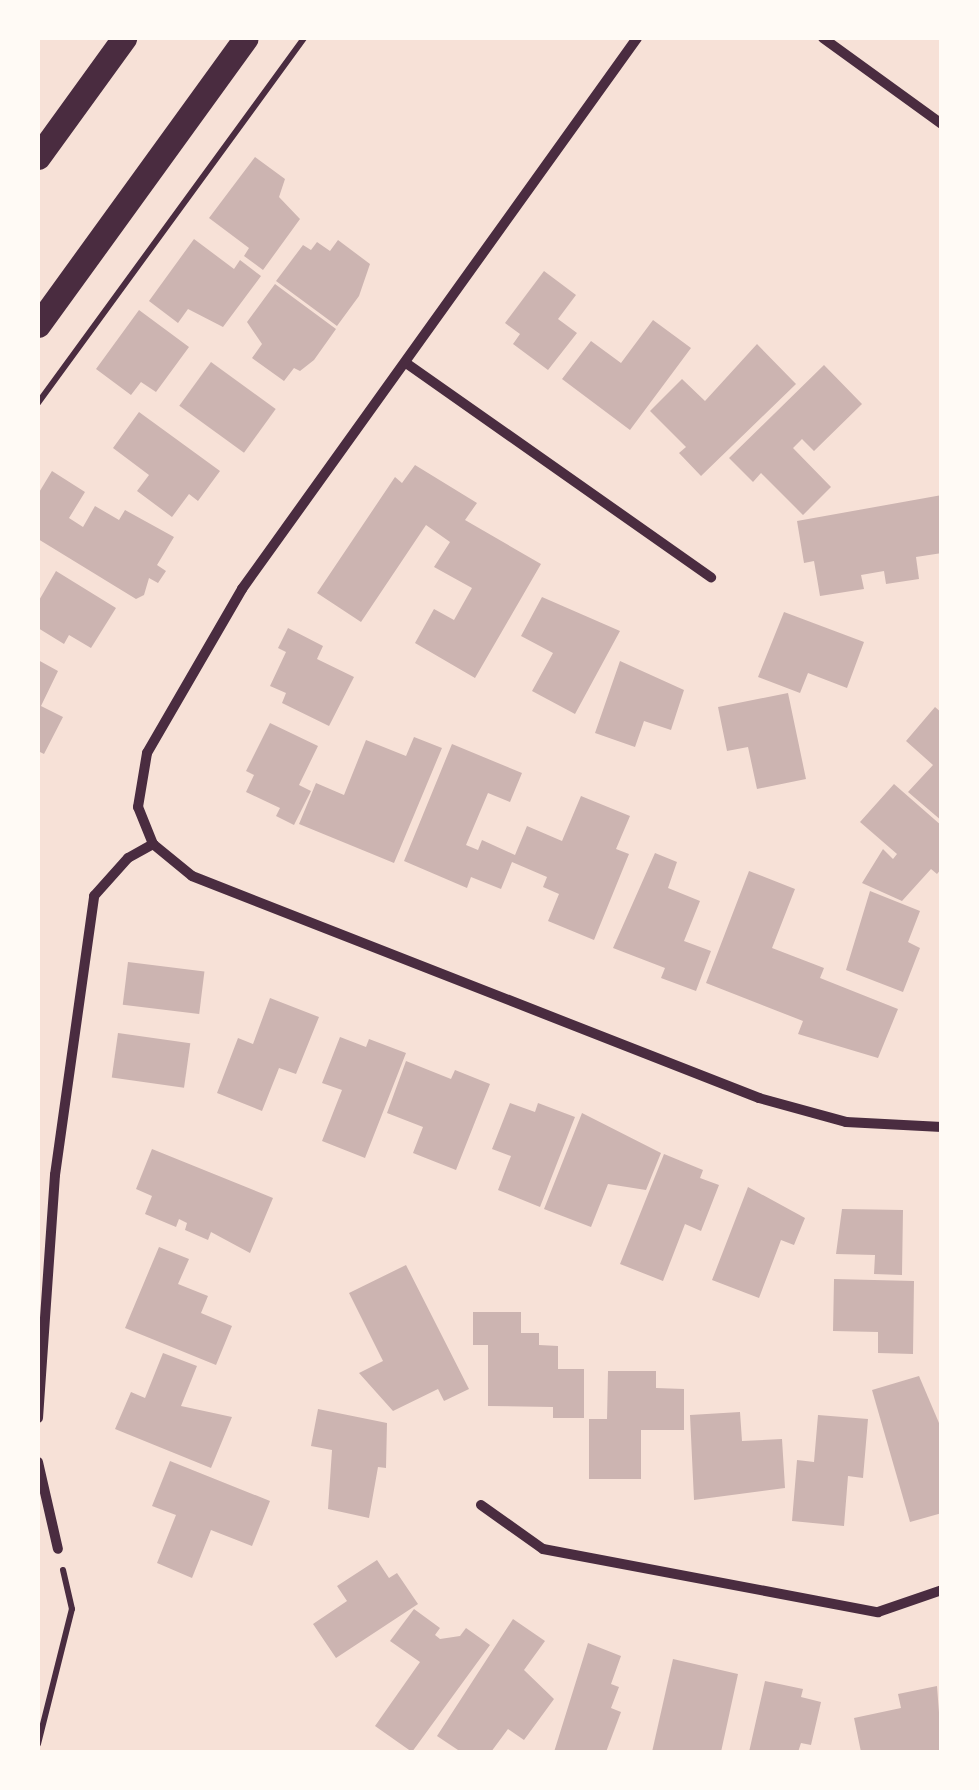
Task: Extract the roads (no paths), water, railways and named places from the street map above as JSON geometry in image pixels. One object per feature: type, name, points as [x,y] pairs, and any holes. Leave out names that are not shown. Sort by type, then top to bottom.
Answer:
[{"type":"main road","points":[[38,157],[124,38]]},
{"type":"main road","points":[[38,325],[246,38]]},
{"type":"street","points":[[637,38],[242,589],[174,698],[140,771],[138,807],[153,844],[192,876],[759,1098],[846,1122],[942,1127]]},
{"type":"street","points":[[823,38],[942,124]]},
{"type":"street","points":[[406,363],[711,577]]},
{"type":"street","points":[[38,1418],[56,1175],[94,896],[128,858],[153,844]]},
{"type":"street","points":[[38,1462],[58,1550]]},
{"type":"street","points":[[481,1504],[542,1549],[878,1612],[942,1590]]}]
